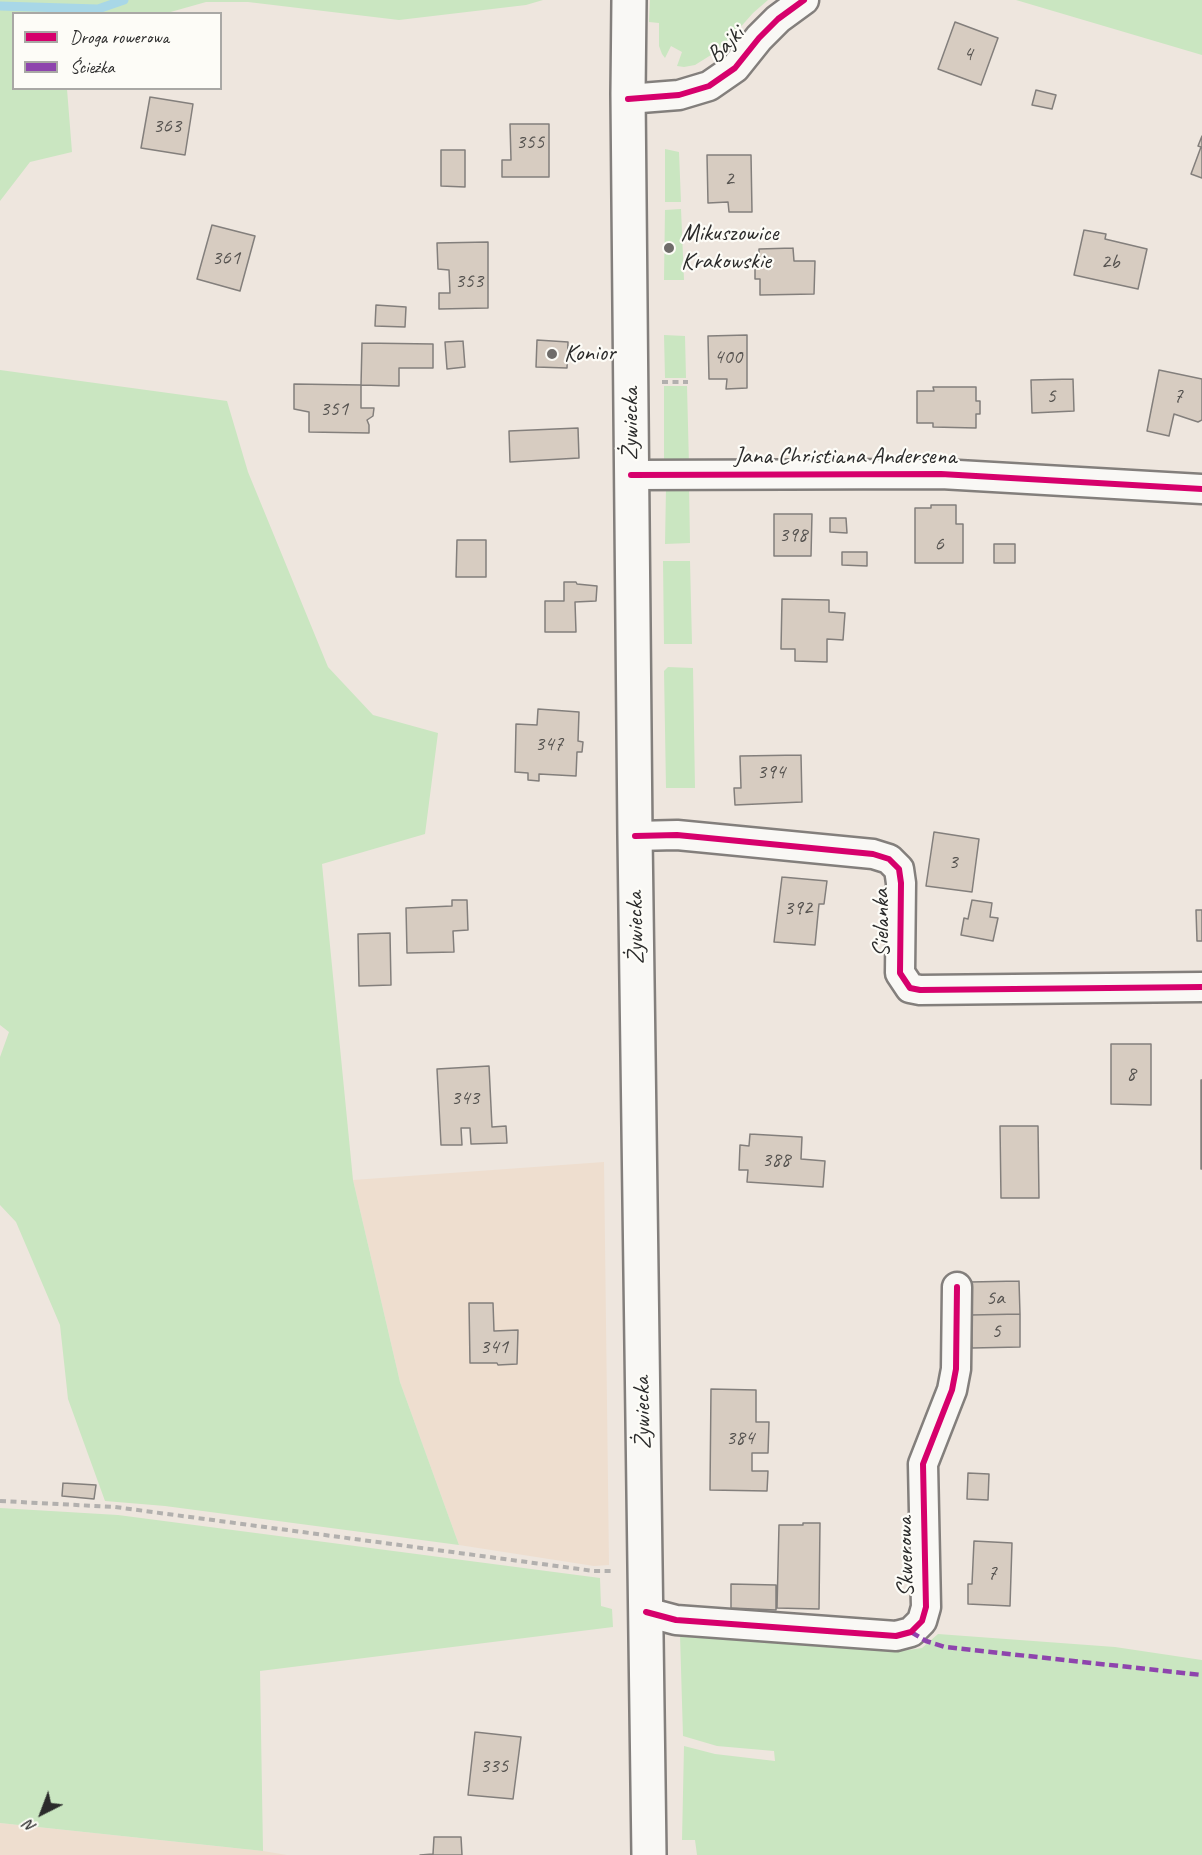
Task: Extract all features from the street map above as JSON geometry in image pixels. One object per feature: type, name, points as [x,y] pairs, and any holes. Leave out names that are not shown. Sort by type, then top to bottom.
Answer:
[{"type":"main road","name":"Żywiecka","points":[[629,3],[634,836],[649,1855]]},
{"type":"street","name":"Bajki","points":[[628,99],[679,95],[709,86],[735,68],[778,19],[804,0]]},
{"type":"street","name":"Jana Christiana Andersena","points":[[631,475],[941,474],[1202,489]]},
{"type":"street","name":"Sielanka","points":[[634,836],[677,835],[873,854],[889,859],[898,869],[901,883],[900,973],[910,988],[920,990],[1202,987]]},
{"type":"street","name":"Skwerowa","points":[[646,1612],[676,1620],[896,1636],[910,1632],[922,1621],[926,1607],[923,1464],[952,1390],[956,1369],[957,1287]]},
{"type":"path","points":[[664,382],[688,382]]},
{"type":"path","points":[[0,1501],[115,1508],[594,1571],[616,1571]]},
{"type":"shaded area","points":[[604,1162],[609,1565],[594,1566],[459,1545],[400,1382],[353,1180]]},
{"type":"shaded area","points":[[0,1823],[263,1851],[287,1855],[0,1855]]},
{"type":"green space","points":[[0,0],[543,0],[526,5],[399,20],[248,2],[206,2],[171,12],[12,12],[12,90],[67,90],[72,152],[30,162],[0,201]]},
{"type":"green space","points":[[650,0],[768,0],[711,55],[695,65],[684,67],[677,66],[682,52],[671,46],[665,58],[662,54],[659,46],[659,23],[649,22]]},
{"type":"green space","points":[[1016,0],[1202,0],[1202,55]]},
{"type":"green space","points":[[665,149],[679,152],[681,202],[665,202]]},
{"type":"green space","points":[[681,209],[684,280],[664,280],[665,210]]},
{"type":"green space","points":[[664,335],[685,336],[686,378],[665,378]]},
{"type":"green space","points":[[0,370],[227,401],[248,472],[328,667],[373,715],[438,733],[425,834],[322,864],[353,1180],[400,1382],[459,1545],[165,1506],[105,1501],[68,1399],[60,1325],[16,1222],[0,1205],[0,1057],[9,1032],[0,1025]]},
{"type":"green space","points":[[664,386],[687,386],[689,465],[664,461]]},
{"type":"green space","points":[[689,485],[690,543],[665,544],[666,488]]},
{"type":"green space","points":[[663,561],[690,561],[692,644],[664,644]]},
{"type":"green space","points":[[668,667],[693,668],[695,788],[666,788],[664,671]]},
{"type":"green space","points":[[0,1508],[118,1515],[600,1578],[601,1606],[612,1609],[613,1627],[260,1671],[263,1851],[0,1823]]},
{"type":"green space","points":[[938,1634],[1115,1647],[1202,1660],[1202,1855],[697,1855],[695,1840],[682,1840],[684,1746],[715,1754],[775,1761],[774,1751],[717,1746],[683,1736],[680,1635],[870,1641],[901,1651],[922,1648]]},
{"type":"building","points":[[955,22],[998,38],[981,85],[938,69]]},
{"type":"building","points":[[1036,90],[1056,95],[1052,109],[1032,105]]},
{"type":"building","points":[[150,97],[193,104],[185,155],[141,148]]},
{"type":"building","points":[[510,124],[549,124],[549,177],[502,177],[502,160],[511,160]]},
{"type":"building","points":[[1202,136],[1202,178],[1191,174],[1201,147],[1198,146]]},
{"type":"building","points":[[441,150],[465,150],[465,187],[441,186]]},
{"type":"building","points":[[707,155],[751,155],[752,212],[729,212],[728,202],[708,203]]},
{"type":"building","points":[[212,225],[255,236],[240,291],[197,279]]},
{"type":"building","points":[[1084,230],[1106,234],[1105,239],[1147,249],[1138,289],[1074,275]]},
{"type":"building","points":[[488,242],[488,308],[439,309],[439,293],[450,293],[449,270],[438,269],[437,243]]},
{"type":"building","points":[[793,248],[794,261],[815,261],[814,294],[760,295],[760,279],[755,279],[755,267],[759,266],[759,249]]},
{"type":"building","points":[[376,305],[406,307],[405,327],[375,326]]},
{"type":"building","points":[[747,335],[747,388],[726,389],[727,379],[709,379],[708,336]]},
{"type":"building","name":"Konior","points":[[537,340],[568,342],[567,368],[536,367]]},
{"type":"building","points":[[463,341],[465,367],[447,369],[445,342]]},
{"type":"building","points":[[362,343],[433,344],[433,368],[399,368],[399,386],[361,385]]},
{"type":"building","points":[[1159,370],[1202,379],[1202,420],[1198,422],[1174,414],[1169,436],[1147,431]]},
{"type":"building","points":[[1073,379],[1074,411],[1032,413],[1031,380]]},
{"type":"building","points":[[294,384],[361,385],[361,408],[374,408],[373,416],[367,420],[369,433],[309,432],[309,412],[294,409]]},
{"type":"building","points":[[933,387],[976,387],[976,401],[980,401],[980,414],[976,414],[976,428],[933,427],[933,423],[917,423],[917,391],[934,391]]},
{"type":"building","points":[[578,428],[579,458],[510,462],[509,431]]},
{"type":"building","points":[[931,505],[956,505],[956,524],[963,524],[963,563],[915,563],[915,508],[931,508]]},
{"type":"building","points":[[774,514],[812,514],[811,556],[774,556]]},
{"type":"building","points":[[830,518],[846,518],[847,533],[830,532]]},
{"type":"building","points":[[457,540],[486,540],[486,577],[456,577]]},
{"type":"building","points":[[994,544],[1015,544],[1015,563],[994,563]]},
{"type":"building","points":[[842,552],[867,552],[867,566],[842,565]]},
{"type":"building","points":[[564,582],[597,586],[596,601],[575,602],[576,632],[545,632],[545,601],[564,601]]},
{"type":"building","points":[[782,599],[829,600],[829,612],[845,613],[843,640],[827,639],[827,662],[795,661],[795,649],[781,649]]},
{"type":"building","points":[[538,709],[579,712],[578,741],[583,742],[582,752],[577,752],[576,776],[539,774],[539,781],[528,780],[528,773],[515,772],[516,724],[537,725]]},
{"type":"building","points":[[801,755],[802,802],[735,805],[734,788],[741,788],[740,756]]},
{"type":"building","points":[[934,832],[979,839],[972,892],[926,886]]},
{"type":"building","points":[[782,877],[827,881],[824,904],[819,904],[815,945],[774,942]]},
{"type":"building","points":[[452,900],[467,900],[468,930],[453,931],[454,952],[407,953],[406,908],[452,906]]},
{"type":"building","points":[[972,900],[992,903],[990,917],[998,918],[993,941],[961,935],[964,918],[968,919]]},
{"type":"building","points":[[1196,910],[1202,910],[1202,941],[1197,941]]},
{"type":"building","points":[[390,933],[391,985],[359,986],[358,934]]},
{"type":"building","points":[[1111,1044],[1151,1044],[1151,1105],[1111,1104]]},
{"type":"building","points":[[489,1066],[492,1127],[506,1126],[507,1143],[471,1144],[470,1128],[461,1128],[462,1145],[441,1145],[437,1069]]},
{"type":"building","points":[[1202,1080],[1202,1169],[1201,1169]]},
{"type":"building","points":[[1000,1126],[1038,1126],[1039,1198],[1001,1198]]},
{"type":"building","points":[[750,1134],[802,1137],[801,1159],[825,1161],[823,1187],[747,1182],[748,1170],[739,1170],[740,1145],[749,1146]]},
{"type":"building","points":[[1019,1281],[1020,1314],[971,1315],[970,1282]]},
{"type":"building","points":[[469,1303],[493,1303],[494,1331],[518,1330],[517,1364],[470,1363]]},
{"type":"building","points":[[1020,1314],[1020,1347],[972,1348],[971,1315]]},
{"type":"building","points":[[711,1389],[756,1390],[756,1422],[769,1422],[768,1453],[752,1453],[752,1471],[768,1471],[767,1491],[710,1490]]},
{"type":"building","points":[[968,1473],[989,1474],[988,1500],[967,1499]]},
{"type":"building","points":[[63,1483],[96,1485],[94,1499],[62,1496]]},
{"type":"building","points":[[803,1523],[820,1523],[819,1609],[777,1608],[779,1525],[803,1525]]},
{"type":"building","points":[[974,1541],[1012,1543],[1010,1606],[968,1604],[968,1584],[972,1584]]},
{"type":"building","points":[[731,1584],[776,1585],[776,1610],[731,1608]]},
{"type":"building","points":[[475,1732],[521,1737],[513,1799],[468,1795]]},
{"type":"building","points":[[434,1837],[461,1837],[462,1855],[420,1855],[433,1854]]},
{"type":"waterway","points":[[0,6],[98,9],[124,0]]},
{"type":"marked path","points":[[911,1632],[926,1641],[945,1647],[1202,1675]]},
{"type":"cycle path","points":[[628,99],[679,95],[709,86],[735,68],[778,19],[804,0]]},
{"type":"cycle path","points":[[631,475],[941,474],[1202,489]]},
{"type":"cycle path","points":[[635,836],[677,835],[873,854],[889,859],[899,869],[901,883],[900,973],[910,988],[920,990],[1202,987]]},
{"type":"cycle path","points":[[646,1612],[676,1620],[896,1636],[911,1632],[922,1621],[926,1607],[923,1464],[952,1390],[956,1369],[957,1287]]},
{"type":"place","name":"Mikuszowice Krakowskie","points":[[669,248]]},
{"type":"place","name":"Konior","points":[[552,354]]}]
